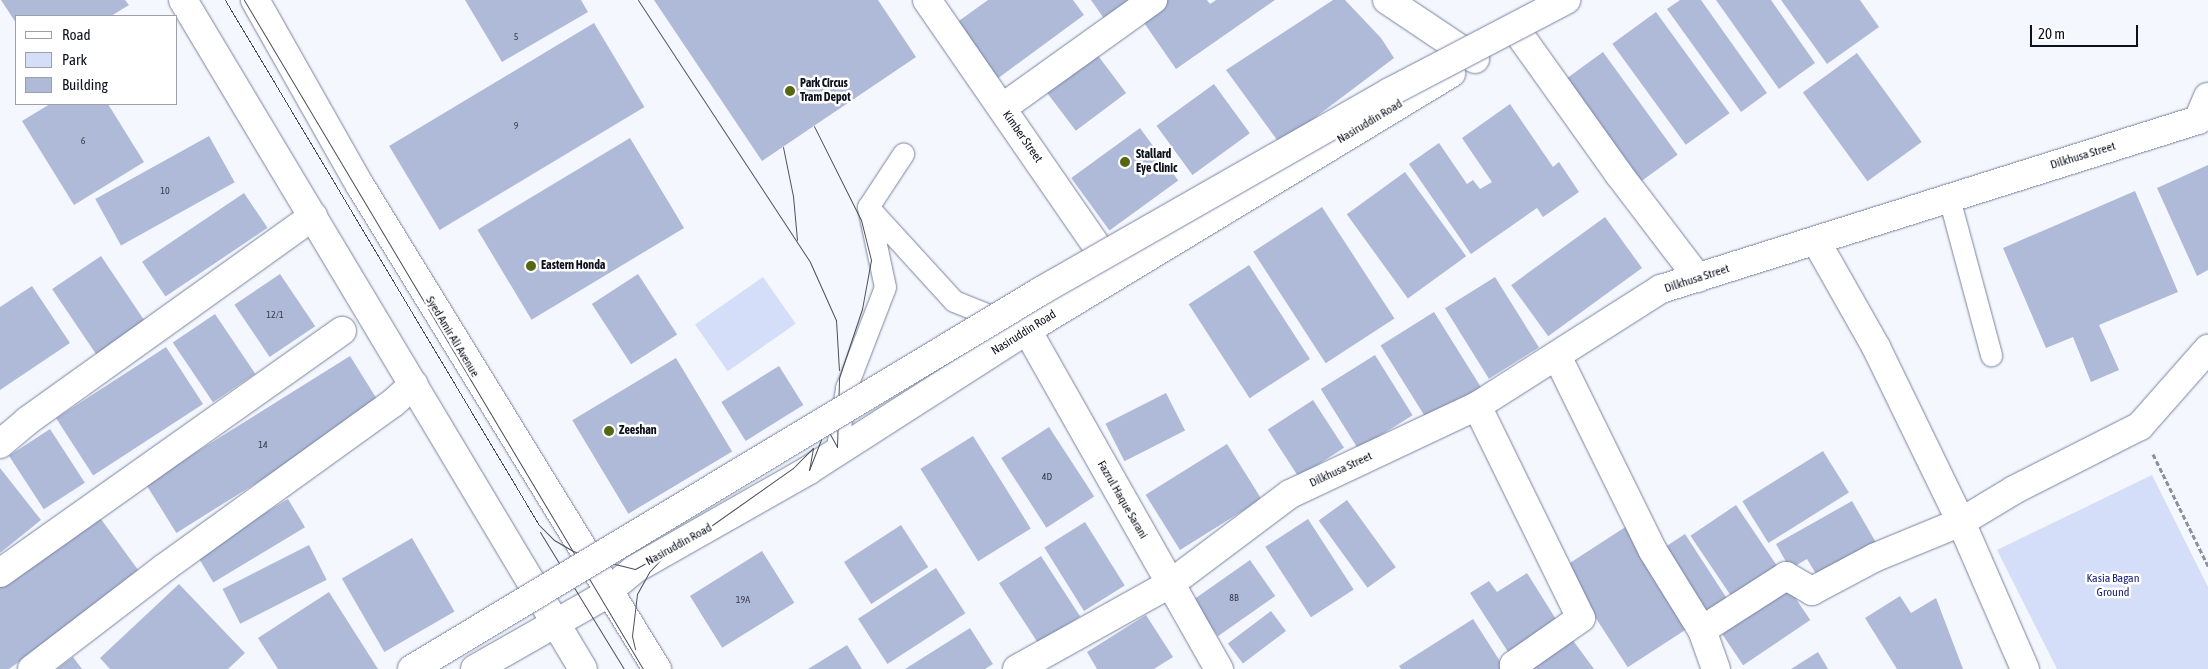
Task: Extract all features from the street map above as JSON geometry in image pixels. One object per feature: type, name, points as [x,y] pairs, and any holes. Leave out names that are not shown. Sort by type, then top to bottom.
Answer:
[{"type":"main road","points":[[183,0],[583,669]]},
{"type":"main road","name":"Syed Amir Ali Avenue","points":[[255,0],[361,187],[658,669]]},
{"type":"main road","name":"Kimber Street","points":[[927,0],[1117,275]]},
{"type":"main road","points":[[1002,108],[1153,0]]},
{"type":"main road","points":[[1387,0],[1475,59]]},
{"type":"main road","points":[[412,669],[1041,291],[1390,92],[1566,0]]},
{"type":"main road","name":"Nasiruddin Road","points":[[476,669],[600,598],[635,569],[809,470],[1027,330],[1576,0]]},
{"type":"main road","points":[[1519,34],[1618,173],[1698,278]]},
{"type":"main road","name":"Dilkhusa Street","points":[[1016,669],[1170,584],[1290,494],[1477,406],[1661,289],[2198,120],[2208,97]]},
{"type":"main road","points":[[0,444],[27,422],[313,216]]},
{"type":"main road","points":[[1816,240],[1876,347],[1961,522],[2025,669]]},
{"type":"main road","name":"Fazrul Haque Sarani","points":[[1027,330],[1219,669]]},
{"type":"main road","points":[[0,573],[342,331]]},
{"type":"main road","points":[[1702,630],[1786,576],[1812,590],[1876,557],[1961,522],[2014,490],[2140,426],[2208,349]]},
{"type":"main road","points":[[1557,356],[1653,551],[1702,630],[1716,669]]},
{"type":"main road","points":[[32,669],[164,568],[393,403],[414,384]]},
{"type":"main road","points":[[1477,406],[1581,618],[1514,665],[1516,669]]},
{"type":"lane","points":[[809,470],[837,447],[846,388],[885,286],[868,207],[902,154]]},
{"type":"lane","points":[[1949,198],[1991,355]]},
{"type":"lane","points":[[868,207],[954,301],[1027,330]]},
{"type":"path","points":[[2140,426],[2208,566]]},
{"type":"green space","points":[[763,277],[796,324],[728,371],[695,325]]},
{"type":"green space","name":"Kasia Bagan Ground","points":[[2152,475],[2208,587],[2208,669],[2057,669],[1997,550]]},
{"type":"building","points":[[1,0],[125,0],[129,5],[113,15],[15,15],[15,21]]},
{"type":"building","points":[[465,0],[581,0],[588,12],[502,62]]},
{"type":"building","name":"Park Circus Tram Depot","points":[[654,0],[878,0],[916,57],[762,161]]},
{"type":"building","points":[[988,0],[1073,0],[1084,15],[997,79],[956,23]]},
{"type":"building","points":[[1091,0],[1133,0],[1105,20]]},
{"type":"building","points":[[1164,0],[1207,0],[1210,4],[1216,0],[1275,0],[1176,69],[1140,17]]},
{"type":"building","points":[[1333,0],[1345,0],[1381,38],[1394,58],[1280,144],[1226,70]]},
{"type":"building","points":[[1680,0],[1701,0],[1767,93],[1741,112],[1667,9]]},
{"type":"building","points":[[1716,0],[1771,0],[1815,63],[1779,89]]},
{"type":"building","points":[[1781,0],[1860,0],[1879,27],[1827,64]]},
{"type":"building","points":[[1656,12],[1729,113],[1686,145],[1612,44]]},
{"type":"building","points":[[594,23],[644,107],[440,230],[389,146]]},
{"type":"building","points":[[1093,49],[1126,93],[1076,131],[1043,87]]},
{"type":"building","points":[[1603,52],[1678,155],[1639,183],[1564,80]]},
{"type":"building","points":[[1857,53],[1922,142],[1867,181],[1803,92]]},
{"type":"building","points":[[1214,84],[1250,133],[1192,175],[1157,126]]},
{"type":"building","points":[[1510,104],[1553,167],[1559,162],[1579,192],[1543,217],[1537,208],[1471,254],[1409,164],[1439,143],[1467,184],[1473,180],[1480,189],[1492,182],[1462,138]]},
{"type":"building","points":[[48,105],[109,105],[144,162],[74,205],[22,121]]},
{"type":"building","points":[[1140,128],[1178,181],[1109,231],[1071,178]]},
{"type":"building","points":[[209,136],[235,182],[121,245],[95,199]]},
{"type":"building","points":[[630,138],[684,228],[532,320],[477,230]]},
{"type":"building","points":[[2208,165],[2208,270],[2197,276],[2157,188]]},
{"type":"building","points":[[1405,172],[1466,256],[1408,298],[1347,214]]},
{"type":"building","points":[[2135,191],[2178,292],[2099,325],[2119,370],[2091,382],[2073,337],[2046,348],[2003,248]]},
{"type":"building","points":[[244,193],[267,228],[166,297],[142,262]]},
{"type":"building","points":[[1322,207],[1394,319],[1326,363],[1253,252]]},
{"type":"building","points":[[1605,217],[1642,268],[1548,336],[1511,285]]},
{"type":"building","points":[[101,256],[150,328],[101,361],[52,289]]},
{"type":"building","points":[[1249,265],[1310,359],[1250,398],[1189,304]]},
{"type":"building","points":[[280,274],[315,326],[270,357],[234,305]]},
{"type":"building","points":[[638,274],[677,334],[631,364],[592,304]]},
{"type":"building","points":[[1495,277],[1539,347],[1489,379],[1445,308]]},
{"type":"building","points":[[32,286],[70,343],[0,390],[0,307]]},
{"type":"building","points":[[1434,312],[1482,389],[1429,423],[1381,345]]},
{"type":"building","points":[[215,314],[255,374],[213,402],[173,343]]},
{"type":"building","points":[[166,347],[203,404],[93,475],[56,418]]},
{"type":"building","points":[[1375,355],[1413,415],[1358,449],[1321,389]]},
{"type":"building","points":[[350,356],[381,405],[176,533],[146,484]]},
{"type":"building","points":[[676,358],[732,451],[628,514],[572,420]]},
{"type":"building","points":[[779,366],[803,405],[746,441],[721,402]]},
{"type":"building","points":[[1166,393],[1185,430],[1124,461],[1105,424]]},
{"type":"building","points":[[1313,400],[1344,448],[1299,477],[1268,429]]},
{"type":"building","points":[[1049,427],[1094,497],[1046,528],[1001,458]]},
{"type":"building","points":[[50,429],[85,483],[44,509],[9,456]]},
{"type":"building","points":[[973,436],[1031,528],[978,561],[920,469]]},
{"type":"building","points":[[1227,444],[1261,499],[1180,550],[1146,495]]},
{"type":"building","points":[[1823,451],[1849,493],[1768,543],[1742,501]]},
{"type":"building","points":[[0,468],[41,520],[0,553]]},
{"type":"building","points":[[288,499],[305,527],[213,582],[196,554]]},
{"type":"building","points":[[1347,500],[1396,567],[1367,588],[1319,521]]},
{"type":"building","points":[[1852,501],[1878,546],[1819,579],[1807,559],[1790,569],[1776,544]]},
{"type":"building","points":[[1736,505],[1781,571],[1735,602],[1690,536]]},
{"type":"building","points":[[98,515],[141,574],[9,669],[0,669],[0,586]]},
{"type":"building","points":[[1308,519],[1354,589],[1311,617],[1265,547]]},
{"type":"building","points":[[1085,522],[1125,586],[1084,611],[1044,547]]},
{"type":"building","points":[[1630,524],[1695,624],[1628,667],[1563,568]]},
{"type":"building","points":[[901,525],[928,567],[871,604],[844,562]]},
{"type":"building","points":[[1685,534],[1734,609],[1707,627],[1658,551]]},
{"type":"building","points":[[412,538],[454,612],[384,652],[342,578]]},
{"type":"building","points":[[309,545],[327,580],[240,624],[223,589]]},
{"type":"building","points":[[762,551],[794,603],[722,648],[690,596]]},
{"type":"building","points":[[1041,556],[1080,616],[1038,644],[999,583]]},
{"type":"building","points":[[1250,560],[1275,596],[1218,636],[1193,600]]},
{"type":"building","points":[[936,568],[965,613],[887,664],[858,619]]},
{"type":"building","points":[[1527,573],[1559,624],[1510,655],[1470,593],[1489,581],[1497,592]]},
{"type":"building","points":[[1784,581],[1810,620],[1743,665],[1717,626]]},
{"type":"building","points":[[179,584],[245,653],[228,669],[110,669],[100,658]]},
{"type":"building","points":[[329,592],[378,669],[278,669],[258,638]]},
{"type":"building","points":[[1900,596],[1911,613],[1936,598],[1963,669],[1897,669],[1865,618]]},
{"type":"building","points":[[1271,611],[1286,631],[1243,663],[1228,643]]},
{"type":"building","points":[[1146,615],[1173,657],[1154,669],[1097,669],[1087,652]]},
{"type":"building","points":[[1473,619],[1505,669],[1401,669],[1399,666]]},
{"type":"building","points":[[970,628],[993,664],[985,669],[905,669]]},
{"type":"building","points":[[1569,635],[1594,669],[1521,669]]},
{"type":"building","points":[[847,645],[862,669],[808,669]]},
{"type":"building","points":[[1818,652],[1828,669],[1791,669]]},
{"type":"building","points":[[73,657],[82,669],[57,669]]},
{"type":"tram line","points":[[225,0],[539,525],[554,540],[573,551],[595,559],[635,569],[698,535],[793,468],[813,448],[809,470],[826,427],[837,447],[839,378],[862,309],[871,260],[861,220],[814,126]]},
{"type":"tram line","points":[[244,0],[643,669]]},
{"type":"tram line","points":[[638,0],[810,262],[836,320],[839,370]]},
{"type":"tram line","points":[[783,147],[793,196],[797,240]]},
{"type":"tram line","points":[[540,532],[624,669]]},
{"type":"tram line","points":[[635,649],[632,636],[637,594],[650,571],[662,558]]},
{"type":"place","name":"Park Circus Tram Depot","points":[[790,91]]},
{"type":"place","name":"Stallard Eye Clinic","points":[[1125,162]]},
{"type":"place","name":"Eastern Honda","points":[[531,266]]},
{"type":"place","name":"Zeeshan","points":[[609,431]]}]
